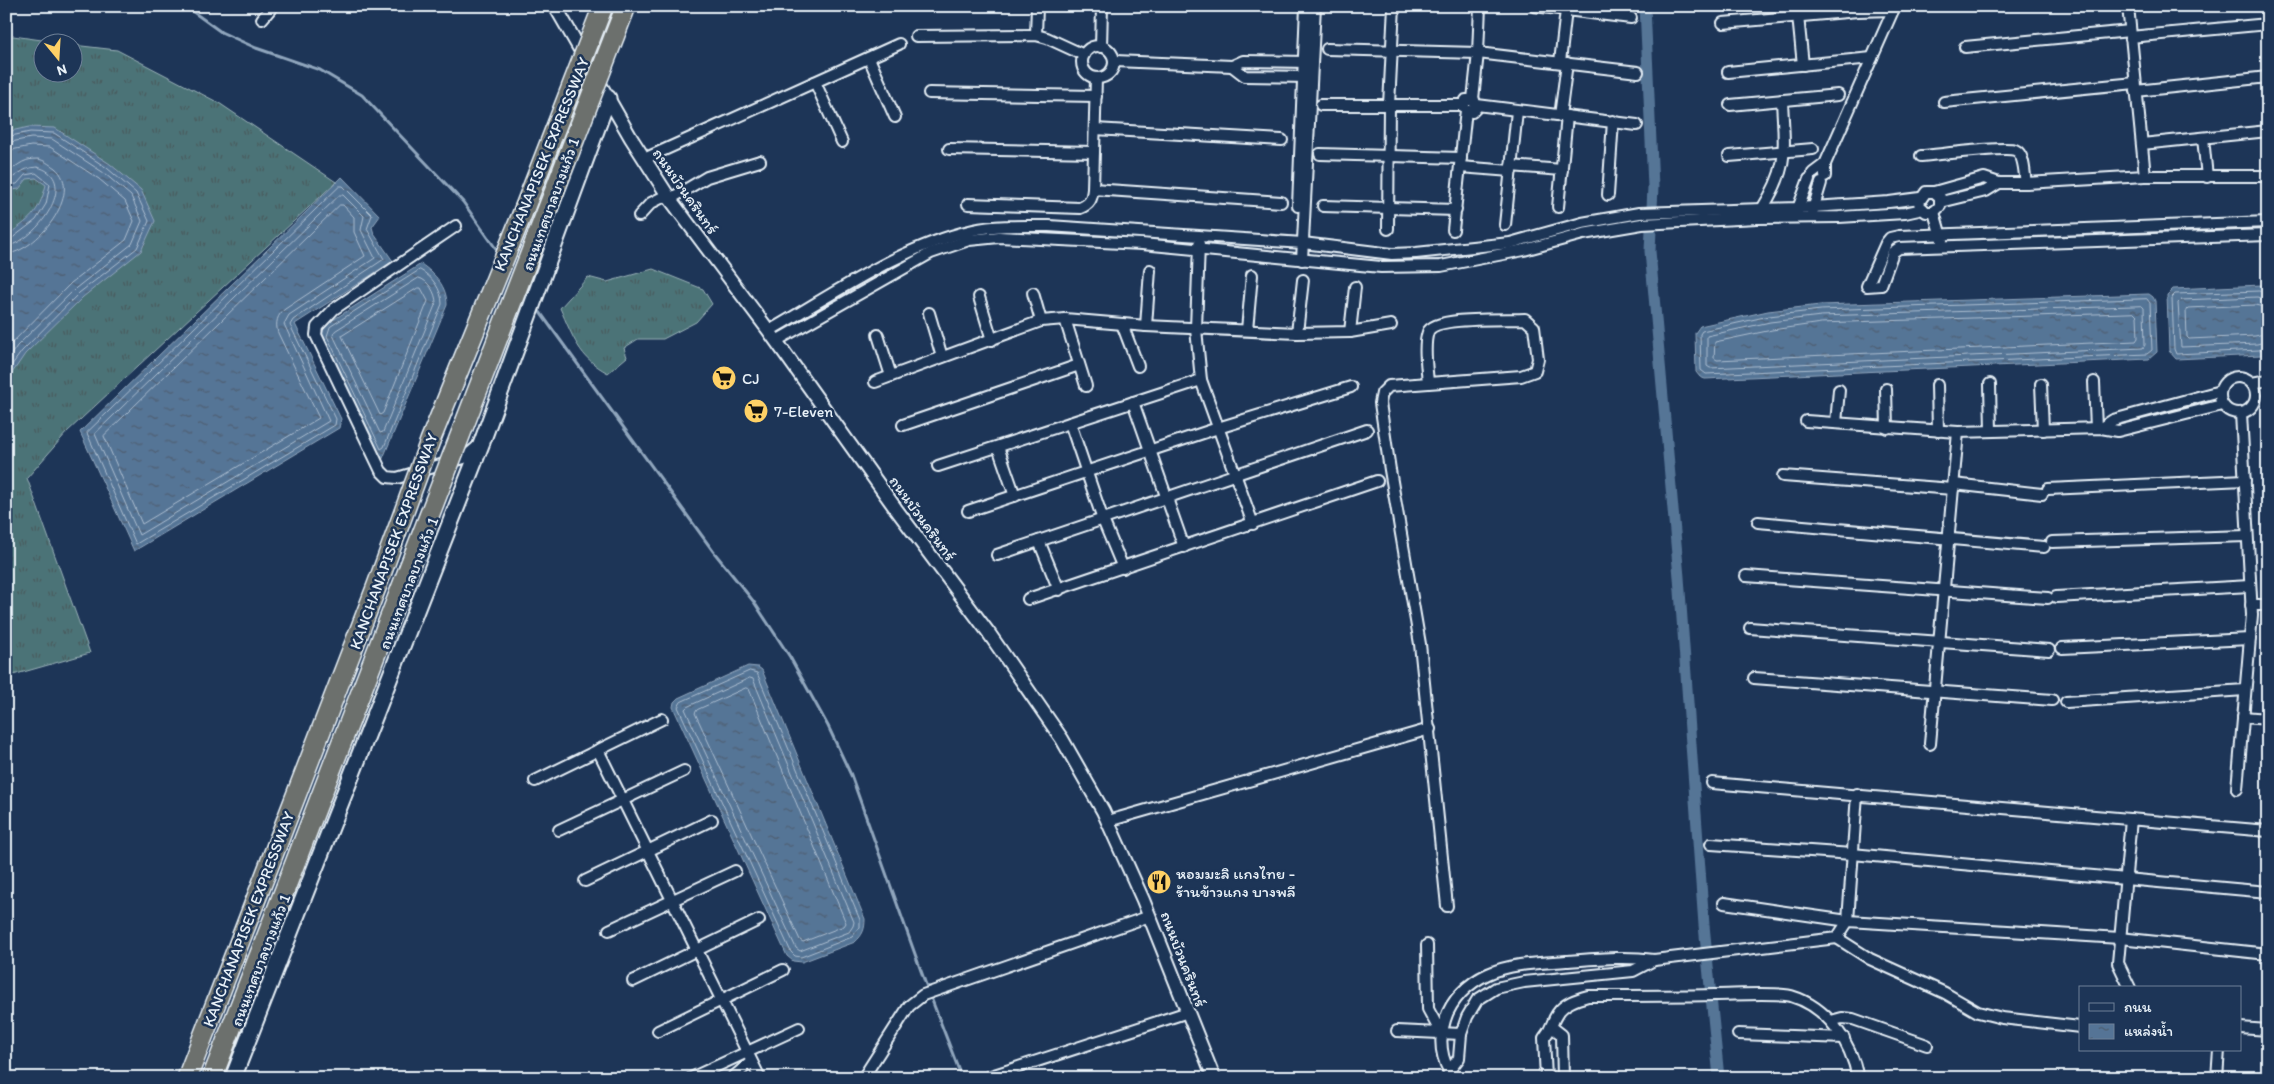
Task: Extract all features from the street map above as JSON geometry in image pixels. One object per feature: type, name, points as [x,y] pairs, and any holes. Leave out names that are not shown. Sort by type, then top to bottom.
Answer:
[{"type":"highway","name":"KANCHANAPISEK EXPRESSWAY","points":[[187,1078],[369,606],[430,441],[521,217],[603,6]]},
{"type":"highway","name":"KANCHANAPISEK EXPRESSWAY","points":[[212,1078],[626,6]]},
{"type":"main road","name":"ถนนเทศบาลบางแก้ว 1","points":[[233,1078],[482,442],[608,98]]},
{"type":"street","points":[[262,19],[273,6]]},
{"type":"street","name":"ถนนบัวนครินทร์","points":[[555,6],[668,197],[772,336],[1023,682],[1062,739],[1108,821],[1150,916],[1214,1078]]},
{"type":"street","points":[[1036,35],[1037,6]]},
{"type":"street","points":[[1101,46],[1102,6]]},
{"type":"street","points":[[1306,6],[1308,62]]},
{"type":"street","points":[[1299,260],[1307,77],[1315,6]]},
{"type":"street","points":[[1388,229],[1389,105],[1394,6]]},
{"type":"street","points":[[1322,105],[1465,108],[1472,112],[1475,102],[1480,6]]},
{"type":"street","points":[[1534,6],[1631,18]]},
{"type":"street","points":[[2128,6],[2145,176]]},
{"type":"street","points":[[1724,23],[1894,8],[1825,164],[1823,180],[1812,212]]},
{"type":"street","points":[[1558,207],[1562,170],[1564,63],[1562,9]]},
{"type":"street","points":[[1798,16],[1803,65]]},
{"type":"street","points":[[1966,47],[2268,24]]},
{"type":"street","points":[[916,36],[1036,35],[1084,55]]},
{"type":"street","points":[[644,159],[899,44]]},
{"type":"street","points":[[1101,46],[1109,50],[1115,61],[1109,74],[1096,78],[1090,76],[1083,67],[1084,55],[1091,48],[1101,46]]},
{"type":"street","points":[[1327,49],[1478,53],[1638,72]]},
{"type":"street","points":[[868,58],[895,117]]},
{"type":"street","points":[[1728,72],[1872,58]]},
{"type":"street","points":[[1115,61],[1232,66],[1243,61],[1308,62]]},
{"type":"street","points":[[1232,66],[1245,76],[1307,77]]},
{"type":"street","points":[[1944,102],[2268,77]]},
{"type":"street","points":[[968,204],[1080,208],[1088,205],[1092,199],[1094,189],[1096,78]]},
{"type":"street","points":[[815,82],[842,142]]},
{"type":"street","points":[[929,93],[1096,96]]},
{"type":"street","points":[[1730,105],[1838,95]]},
{"type":"street","points":[[1762,209],[1776,187],[1782,172],[1784,152],[1782,100]]},
{"type":"street","points":[[1475,102],[1517,111],[1637,125]]},
{"type":"street","points":[[1453,230],[1465,108]]},
{"type":"street","points":[[1505,224],[1517,111]]},
{"type":"street","points":[[1608,195],[1613,121]]},
{"type":"street","points":[[1095,129],[1282,140]]},
{"type":"street","points":[[2142,144],[2268,131]]},
{"type":"street","points":[[2203,138],[2207,177]]},
{"type":"street","points":[[949,149],[1094,152]]},
{"type":"street","points":[[1729,156],[1814,149]]},
{"type":"street","points":[[1921,156],[1997,149],[2015,150],[2020,154],[2026,183]]},
{"type":"street","points":[[1320,154],[1388,156],[1511,168],[1562,170]]},
{"type":"street","points":[[639,216],[651,203],[668,197],[707,177],[760,160]]},
{"type":"street","points":[[1796,213],[1811,176],[1825,164]]},
{"type":"street","points":[[772,336],[902,255],[974,230],[1007,226],[1049,226],[1300,243],[1392,254],[1440,252],[1510,242],[1582,223],[1639,213],[1675,216],[1812,212],[1920,198],[1926,192],[1934,192],[1984,178],[1999,183],[2026,183],[2145,176],[2268,176]]},
{"type":"street","points":[[1934,212],[1941,202],[1986,191],[1999,183]]},
{"type":"street","points":[[1094,189],[1281,202]]},
{"type":"street","points":[[1934,192],[1940,197],[1941,202]]},
{"type":"street","points":[[1920,198],[1922,210]]},
{"type":"street","points":[[1323,206],[1456,210]]},
{"type":"street","points":[[772,336],[931,253],[969,240],[1000,237],[1142,244],[1381,267],[1441,266],[1524,250],[1583,234],[1642,224],[1675,216],[1762,209],[1796,213]]},
{"type":"street","points":[[1812,212],[1905,213],[1922,210],[1934,212]]},
{"type":"street","points":[[1934,212],[1944,246]]},
{"type":"street","points":[[2268,222],[1900,236],[1890,238],[1886,243],[1867,286],[1881,285],[1893,252],[1899,248],[2268,235]]},
{"type":"street","points":[[456,226],[334,308],[317,326],[316,335],[381,470],[387,477],[398,478],[464,458],[482,442]]},
{"type":"street","points":[[2156,227],[2156,239]]},
{"type":"street","points":[[2024,232],[2024,244]]},
{"type":"street","points":[[1200,236],[1196,329],[1201,380],[1253,524]]},
{"type":"street","points":[[1440,252],[1441,266]]},
{"type":"street","points":[[1146,326],[1150,270]]},
{"type":"street","points":[[1248,330],[1252,274]]},
{"type":"street","points":[[1297,332],[1303,280]]},
{"type":"street","points":[[1350,332],[1355,287]]},
{"type":"street","points":[[1033,293],[1042,321]]},
{"type":"street","points":[[979,297],[992,340]]},
{"type":"street","points":[[929,312],[942,357]]},
{"type":"street","points":[[875,382],[1042,321],[1064,319],[1196,329],[1297,332],[1350,332],[1391,326]]},
{"type":"street","points":[[1064,319],[1086,386]]},
{"type":"street","points":[[1428,383],[1426,343],[1432,326],[1445,321],[1525,319],[1531,322],[1534,327],[1538,359],[1535,371],[1521,376],[1389,386],[1382,393],[1380,403],[1420,644],[1447,906]]},
{"type":"street","points":[[1122,324],[1138,366]]},
{"type":"street","points":[[878,335],[891,376]]},
{"type":"street","points":[[903,425],[1079,365]]},
{"type":"street","points":[[2252,382],[2256,397],[2254,404],[2249,409],[2241,413],[2228,410],[2222,405],[2220,391],[2223,384],[2229,378],[2237,376],[2252,382],[2268,380]]},
{"type":"street","points":[[938,466],[1201,380]]},
{"type":"street","points":[[2094,382],[2099,428]]},
{"type":"street","points":[[1990,384],[1991,431]]},
{"type":"street","points":[[2041,384],[2043,430]]},
{"type":"street","points":[[1937,385],[1938,431]]},
{"type":"street","points":[[968,511],[1218,428],[1351,387]]},
{"type":"street","points":[[1886,389],[1887,428]]},
{"type":"street","points":[[1836,424],[1839,390]]},
{"type":"street","points":[[2099,428],[2113,420],[2171,406],[2220,391]]},
{"type":"street","points":[[1133,402],[1184,547]]},
{"type":"street","points":[[1806,420],[1836,424],[1958,432],[2099,428],[2118,431],[2222,405]]},
{"type":"street","points":[[2171,406],[2174,417]]},
{"type":"street","points":[[2237,789],[2250,639],[2251,605],[2241,413]]},
{"type":"street","points":[[1070,423],[1103,520],[1123,568]]},
{"type":"street","points":[[997,555],[1367,430]]},
{"type":"street","points":[[1930,744],[1958,432]]},
{"type":"street","points":[[998,447],[1015,496]]},
{"type":"street","points":[[1782,476],[2045,491],[2245,480]]},
{"type":"street","points":[[1028,599],[1377,481]]},
{"type":"street","points":[[1758,522],[1949,538],[2048,544],[2247,536]]},
{"type":"street","points":[[1039,541],[1059,590]]},
{"type":"street","points":[[1746,576],[2052,598],[2250,586]]},
{"type":"street","points":[[2251,605],[2268,605]]},
{"type":"street","points":[[1750,628],[2050,650]]},
{"type":"street","points":[[2062,648],[2250,639]]},
{"type":"street","points":[[1754,678],[2052,700]]},
{"type":"street","points":[[2066,702],[2246,690]]},
{"type":"street","points":[[2243,717],[2268,718]]},
{"type":"street","points":[[535,781],[662,719]]},
{"type":"street","points":[[1108,821],[1430,729]]},
{"type":"street","points":[[598,750],[760,1078]]},
{"type":"street","points":[[559,830],[684,771]]},
{"type":"street","points":[[1712,782],[2268,831]]},
{"type":"street","points":[[1837,938],[1848,921],[1857,794]]},
{"type":"street","points":[[2129,986],[2118,963],[2130,819]]},
{"type":"street","points":[[585,881],[712,820]]},
{"type":"street","points":[[1711,844],[1852,854],[2268,892]]},
{"type":"street","points":[[609,930],[735,871]]},
{"type":"street","points":[[1724,903],[1848,921],[2120,938],[2268,954]]},
{"type":"street","points":[[863,1078],[909,1006],[916,999],[936,989],[1150,916]]},
{"type":"street","points":[[633,981],[759,920]]},
{"type":"street","points":[[1448,1074],[1442,1058],[1441,1033],[1448,1009],[1464,989],[1488,974],[1522,964],[1631,957],[1654,960],[1730,949],[1837,938],[1870,959],[1945,992],[1978,1012],[2002,1018],[2079,1027]]},
{"type":"street","points":[[1427,945],[1428,1009],[1441,1033]]},
{"type":"street","points":[[1448,1074],[1459,1058],[1461,1034],[1477,1000],[1496,988],[1524,982],[1633,971],[1654,960]]},
{"type":"street","points":[[1522,964],[1524,982]]},
{"type":"street","points":[[658,1031],[783,970]]},
{"type":"street","points":[[1546,1078],[1544,1038],[1553,1028],[1557,1014],[1574,1000],[1588,996],[1734,994],[1790,996],[1804,1001],[1831,1021],[1844,1038],[1855,1063],[1858,1078]]},
{"type":"street","points":[[988,1077],[1188,1012]]},
{"type":"street","points":[[1831,1021],[1842,1018],[1853,1019],[1927,1045]]},
{"type":"street","points":[[691,1078],[749,1057],[799,1028]]},
{"type":"street","points":[[1553,1028],[1562,1035],[1563,1078]]},
{"type":"street","points":[[2242,1028],[2268,1030]]},
{"type":"street","points":[[1397,1031],[1461,1034]]},
{"type":"street","points":[[1738,1034],[1844,1038]]},
{"type":"street","points":[[2216,1078],[2219,1052]]},
{"type":"street","points":[[732,1078],[749,1057]]},
{"type":"green space","points":[[6,35],[32,39],[32,82],[82,82],[82,46],[117,50],[219,103],[336,182],[67,432],[27,478],[90,653],[6,677]]},
{"type":"green space","points":[[653,269],[703,289],[712,304],[696,322],[663,339],[638,339],[624,348],[627,357],[608,373],[590,361],[583,353],[573,337],[560,308],[588,277],[607,282]]},
{"type":"water","points":[[29,127],[55,128],[110,164],[141,190],[155,221],[141,251],[83,297],[25,354],[6,382],[6,236],[21,225],[36,210],[46,185],[36,178],[27,179],[19,189],[6,191],[6,132]]},
{"type":"water","points":[[342,177],[380,216],[372,227],[374,234],[393,261],[295,324],[341,419],[339,428],[134,551],[80,432]]},
{"type":"water","points":[[421,264],[439,281],[445,292],[447,305],[381,463],[321,337],[325,325]]},
{"type":"water","points":[[2262,285],[2267,292],[2267,352],[2261,355],[2176,359],[2169,351],[2167,295],[2173,289]]},
{"type":"water","points":[[2149,294],[2155,301],[2157,352],[2149,359],[1705,379],[1696,372],[1695,333],[1700,326],[1768,311],[1820,305]]},
{"type":"water","points":[[748,666],[758,667],[762,670],[865,919],[863,932],[855,942],[802,962],[793,961],[787,956],[673,707],[674,702],[678,698]]},
{"type":"waterway","points":[[185,6],[221,32],[256,48],[320,70],[362,95],[463,202],[499,253]]},
{"type":"waterway","points":[[1645,6],[1653,187],[1650,251],[1679,577],[1704,925],[1719,1078]]},
{"type":"waterway","points":[[537,308],[713,551],[754,602],[790,657],[828,726],[851,775],[925,982],[962,1078]]},
{"type":"place","name":"CJ","points":[[724,378]]},
{"type":"place","name":"7-Eleven","points":[[756,411]]},
{"type":"place","name":"หอมมะลิ เเกงไทย - ร้านข้าวแกง บางพลี","points":[[1159,882]]}]
